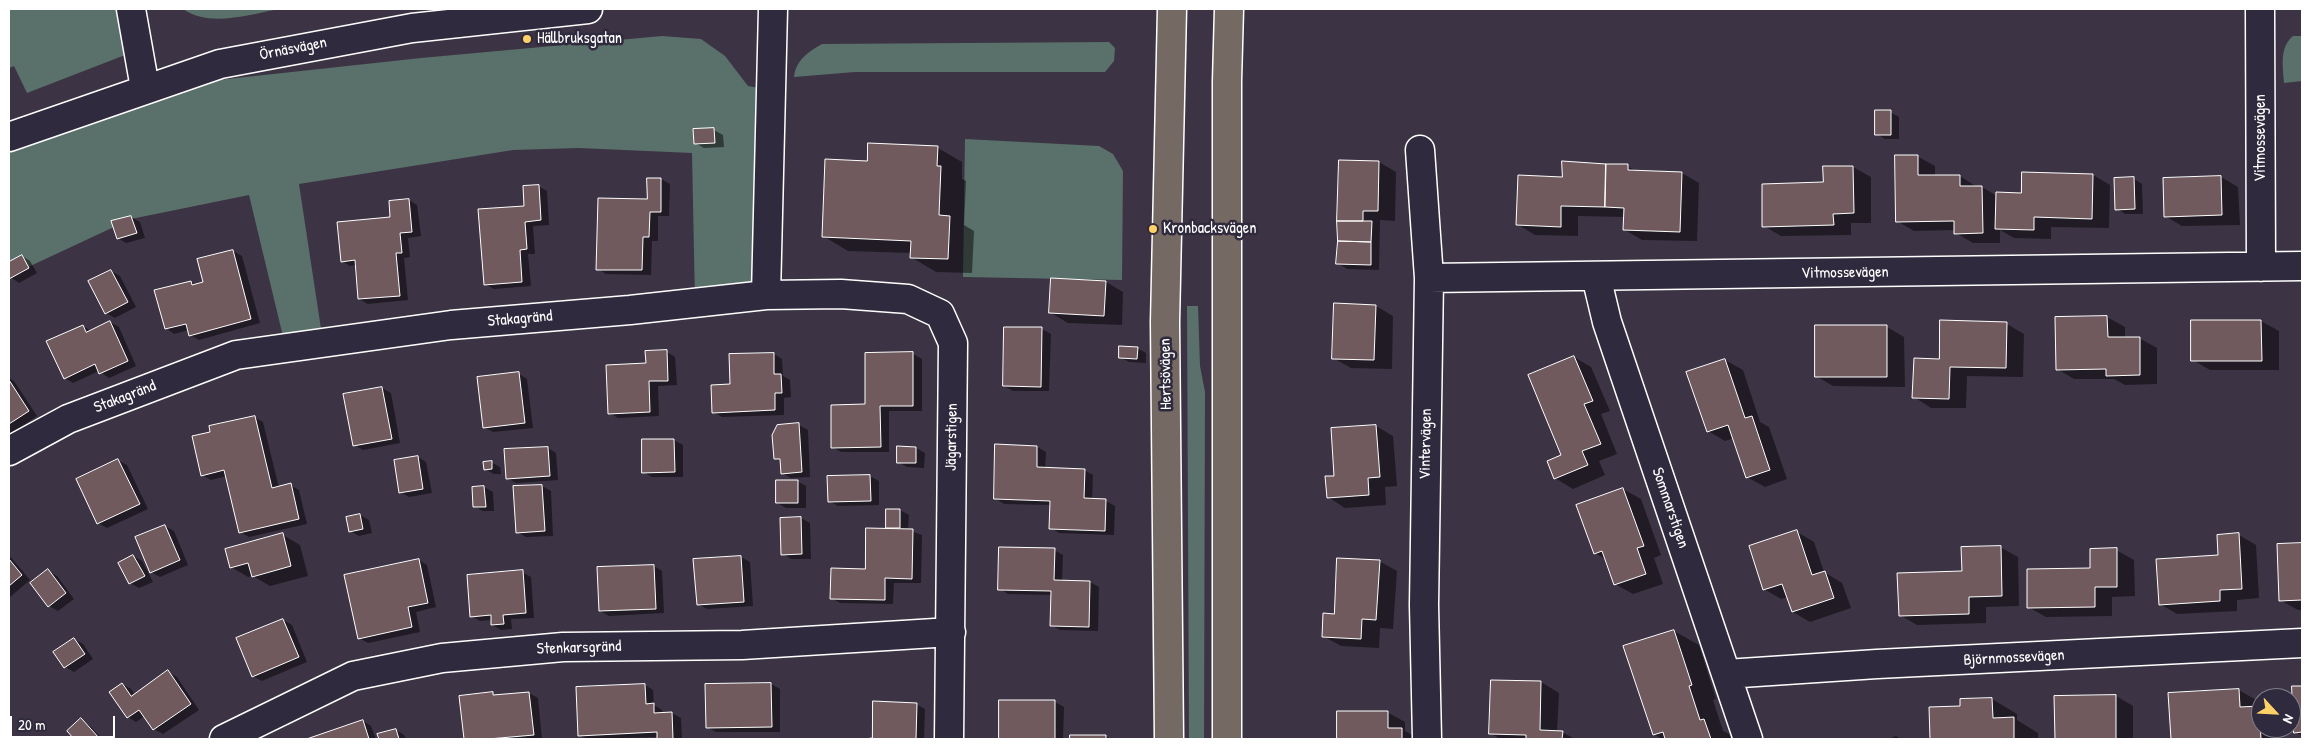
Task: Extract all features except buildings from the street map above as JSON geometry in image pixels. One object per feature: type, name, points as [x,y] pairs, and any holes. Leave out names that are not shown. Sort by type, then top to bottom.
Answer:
[{"type":"main road","name":"Hertsövägen","points":[[1169,739],[1165,322],[1172,9]]},
{"type":"main road","points":[[1227,739],[1226,82],[1230,9]]},
{"type":"street","points":[[131,9],[145,88]]},
{"type":"street","name":"Örnäsvägen","points":[[9,137],[145,88],[220,64],[311,45],[412,28],[588,9]]},
{"type":"street","points":[[766,294],[773,9]]},
{"type":"street","name":"Vitmossevägen","points":[[2260,9],[2261,267]]},
{"type":"street","name":"Vintervägen","points":[[1420,150],[1429,278],[1424,595],[1427,739]]},
{"type":"street","name":"Vitmossevägen","points":[[1429,278],[2302,266]]},
{"type":"street","name":"Sommarstigen","points":[[1596,276],[1607,322],[1748,739]]},
{"type":"street","name":"Stakagränd","points":[[9,451],[68,419],[236,355],[451,325],[630,310],[766,294]]},
{"type":"street","name":"Jägarstigen","points":[[766,294],[840,294],[908,298],[940,314],[953,343],[949,739]]},
{"type":"street","name":"Stenkarsgränd","points":[[224,739],[353,676],[442,658],[563,647],[742,645],[950,632]]},
{"type":"street","name":"Björnmossevägen","points":[[1726,674],[1877,664],[2302,644]]},
{"type":"green space","points":[[9,9],[130,9],[138,50],[27,93],[14,66],[9,68]]},
{"type":"green space","points":[[183,9],[280,9],[218,19],[194,15]]},
{"type":"green space","points":[[662,36],[701,39],[725,56],[748,86],[771,90],[768,295],[695,303],[692,153],[579,148],[513,150],[299,184],[323,342],[286,349],[249,195],[131,219],[9,276],[9,141],[144,88],[421,58]]},
{"type":"green space","points":[[2293,36],[2302,36],[2302,81],[2284,83],[2284,52]]},
{"type":"green space","points":[[1109,42],[1115,48],[1114,61],[1105,72],[855,72],[794,77],[800,61],[822,44]]},
{"type":"green space","points":[[965,139],[1099,146],[1113,154],[1123,171],[1122,280],[963,277]]},
{"type":"green space","points":[[1187,306],[1198,306],[1200,366],[1205,392],[1204,739],[1189,739]]},
{"type":"place","name":"Hällbruksgatan","points":[[527,39]]},
{"type":"place","name":"Kronbacksvägen","points":[[1153,229]]}]
